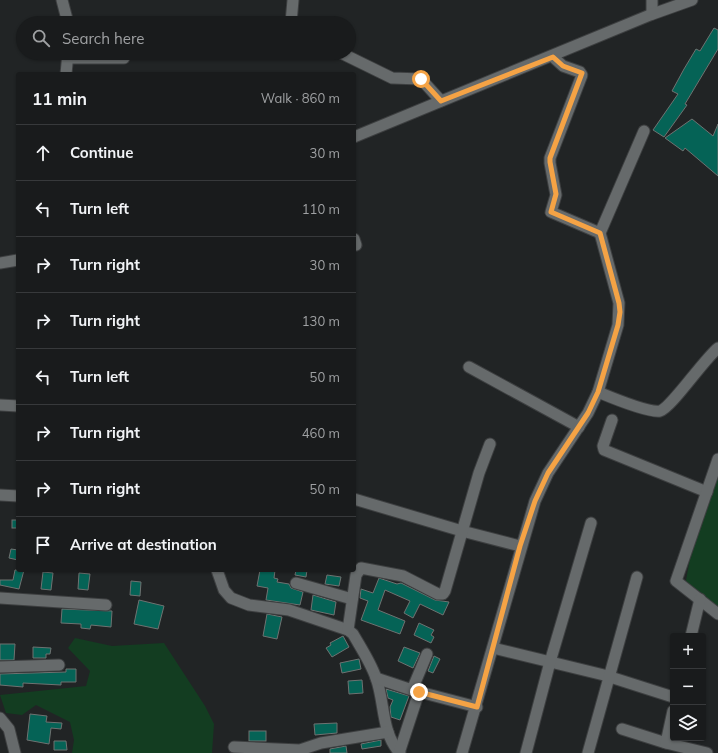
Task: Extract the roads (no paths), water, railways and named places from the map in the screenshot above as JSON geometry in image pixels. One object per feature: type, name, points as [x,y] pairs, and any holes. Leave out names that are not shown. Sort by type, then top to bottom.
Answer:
[{"type":"street","points":[[62,0],[66,16]]},
{"type":"street","points":[[292,16],[293,0]]},
{"type":"street","points":[[652,0],[652,14]]},
{"type":"street","points":[[356,136],[553,57],[652,14],[692,0]]},
{"type":"street","points":[[553,57],[563,66],[580,72],[582,75],[550,158],[556,194],[551,212],[600,233]]},
{"type":"street","points":[[66,72],[67,60]]},
{"type":"street","points":[[356,60],[392,78],[421,79],[441,101]]},
{"type":"street","points":[[462,753],[477,707],[520,546],[535,501],[542,484],[579,427],[598,392],[620,312],[618,295],[600,233],[644,132]]},
{"type":"street","points":[[0,264],[16,260]]},
{"type":"street","points":[[598,392],[647,410],[659,411],[668,405],[704,361],[718,348]]},
{"type":"street","points":[[469,367],[579,427]]},
{"type":"street","points":[[0,405],[16,406]]},
{"type":"street","points":[[612,420],[603,446],[604,450],[707,492]]},
{"type":"street","points":[[348,630],[356,575],[361,568],[403,576],[438,594],[443,594],[447,588],[479,472],[490,444]]},
{"type":"street","points":[[718,460],[676,581],[718,614]]},
{"type":"street","points":[[0,495],[16,496]]},
{"type":"street","points":[[356,500],[462,531],[520,546]]},
{"type":"street","points":[[526,753],[550,662],[591,523]]},
{"type":"street","points":[[218,572],[224,590],[231,598],[249,605],[289,610],[348,630],[353,634],[376,678],[388,732],[400,753]]},
{"type":"street","points":[[588,753],[637,578]]},
{"type":"street","points":[[296,582],[352,599]]},
{"type":"street","points":[[0,598],[106,605]]},
{"type":"street","points":[[692,633],[700,599]]},
{"type":"street","points":[[493,648],[610,677],[670,696]]},
{"type":"street","points":[[400,753],[415,691],[427,654]]},
{"type":"street","points":[[0,667],[59,665]]},
{"type":"street","points":[[376,678],[415,691],[477,707]]},
{"type":"street","points":[[0,718],[9,729],[14,753]]},
{"type":"street","points":[[666,743],[670,725]]},
{"type":"street","points":[[622,729],[666,743],[707,753]]},
{"type":"street","points":[[234,747],[300,750],[321,742],[388,732]]}]
